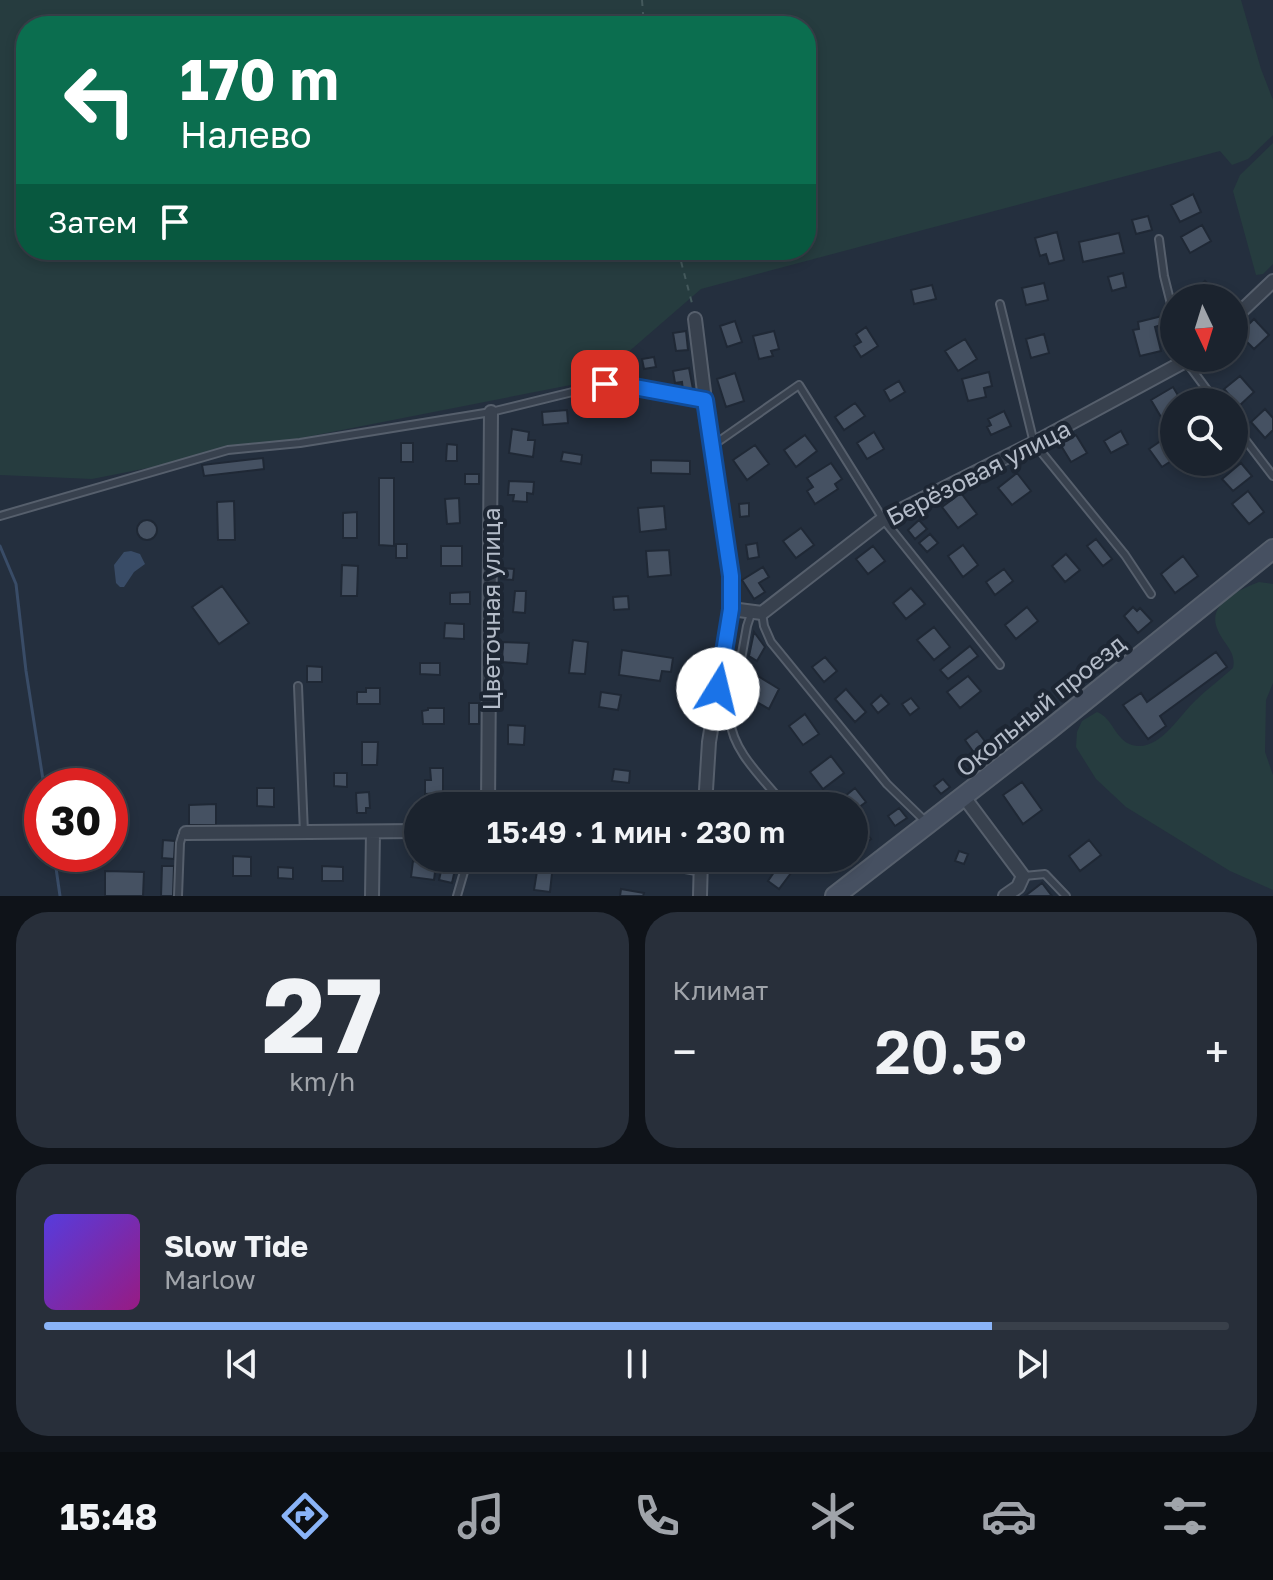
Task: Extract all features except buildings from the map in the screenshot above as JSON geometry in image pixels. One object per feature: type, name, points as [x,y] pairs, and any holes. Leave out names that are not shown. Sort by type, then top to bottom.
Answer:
[{"type":"street","points":[[1248,305],[1273,281]]},
{"type":"street","points":[[695,319],[729,551],[731,609],[709,742],[706,792]]},
{"type":"street","name":"Берёзовая улица","points":[[757,613],[883,519],[1034,443],[1163,372]]},
{"type":"street","name":"Цветочная улица","points":[[488,792],[491,412]]},
{"type":"street","name":"Окольный проезд","points":[[835,896],[964,797],[1273,549]]},
{"type":"street","points":[[731,609],[757,613]]},
{"type":"street","points":[[964,797],[1023,876],[1018,887],[1005,896]]},
{"type":"street","points":[[186,833],[404,831]]},
{"type":"street","points":[[372,896],[373,832]]},
{"type":"street","points":[[700,896],[701,872]]},
{"type":"lane","points":[[1159,239],[1168,284]]},
{"type":"lane","points":[[1000,304],[1034,443],[1125,555],[1151,594]]},
{"type":"lane","points":[[0,516],[228,450],[300,443],[491,412],[605,384],[705,400]]},
{"type":"lane","points":[[712,446],[799,385],[883,519],[1000,665]]},
{"type":"lane","points":[[1248,443],[1273,476]]},
{"type":"lane","points":[[757,613],[741,657],[730,720],[736,743],[774,792]]},
{"type":"lane","points":[[757,613],[771,642],[887,784],[928,825]]},
{"type":"lane","points":[[298,686],[304,833]]},
{"type":"lane","points":[[178,896],[180,843],[186,833]]},
{"type":"lane","points":[[457,896],[464,872]]},
{"type":"lane","points":[[1023,876],[1045,874],[1066,896]]},
{"type":"path","points":[[680,260],[695,319]]},
{"type":"green space","points":[[0,0],[1241,0],[1273,100],[1273,135],[1248,159],[1232,165],[1220,151],[816,258],[816,16],[16,16],[16,260],[810,260],[701,289],[596,380],[92,479],[0,475]]},
{"type":"green space","points":[[1273,143],[1273,264],[1263,274],[1256,275],[1233,191],[1240,175]]},
{"type":"green space","points":[[1259,582],[1273,584],[1273,683],[1266,700],[1265,752],[1273,775],[1273,890],[1230,871],[1126,807],[1096,779],[1076,747],[1082,721],[1097,712],[1107,719],[1122,739],[1132,745],[1151,744],[1167,732],[1195,701],[1233,668],[1231,652],[1217,628],[1217,611],[1228,598]]},
{"type":"water","points":[[124,552],[140,554],[145,564],[134,572],[124,587],[120,587],[116,583],[114,565]]},
{"type":"waterway","points":[[0,546],[16,584],[41,768]]},
{"type":"waterway","points":[[57,872],[60,896]]},
{"type":"route","points":[[605,384],[705,400],[731,576],[731,609],[718,689]]}]
